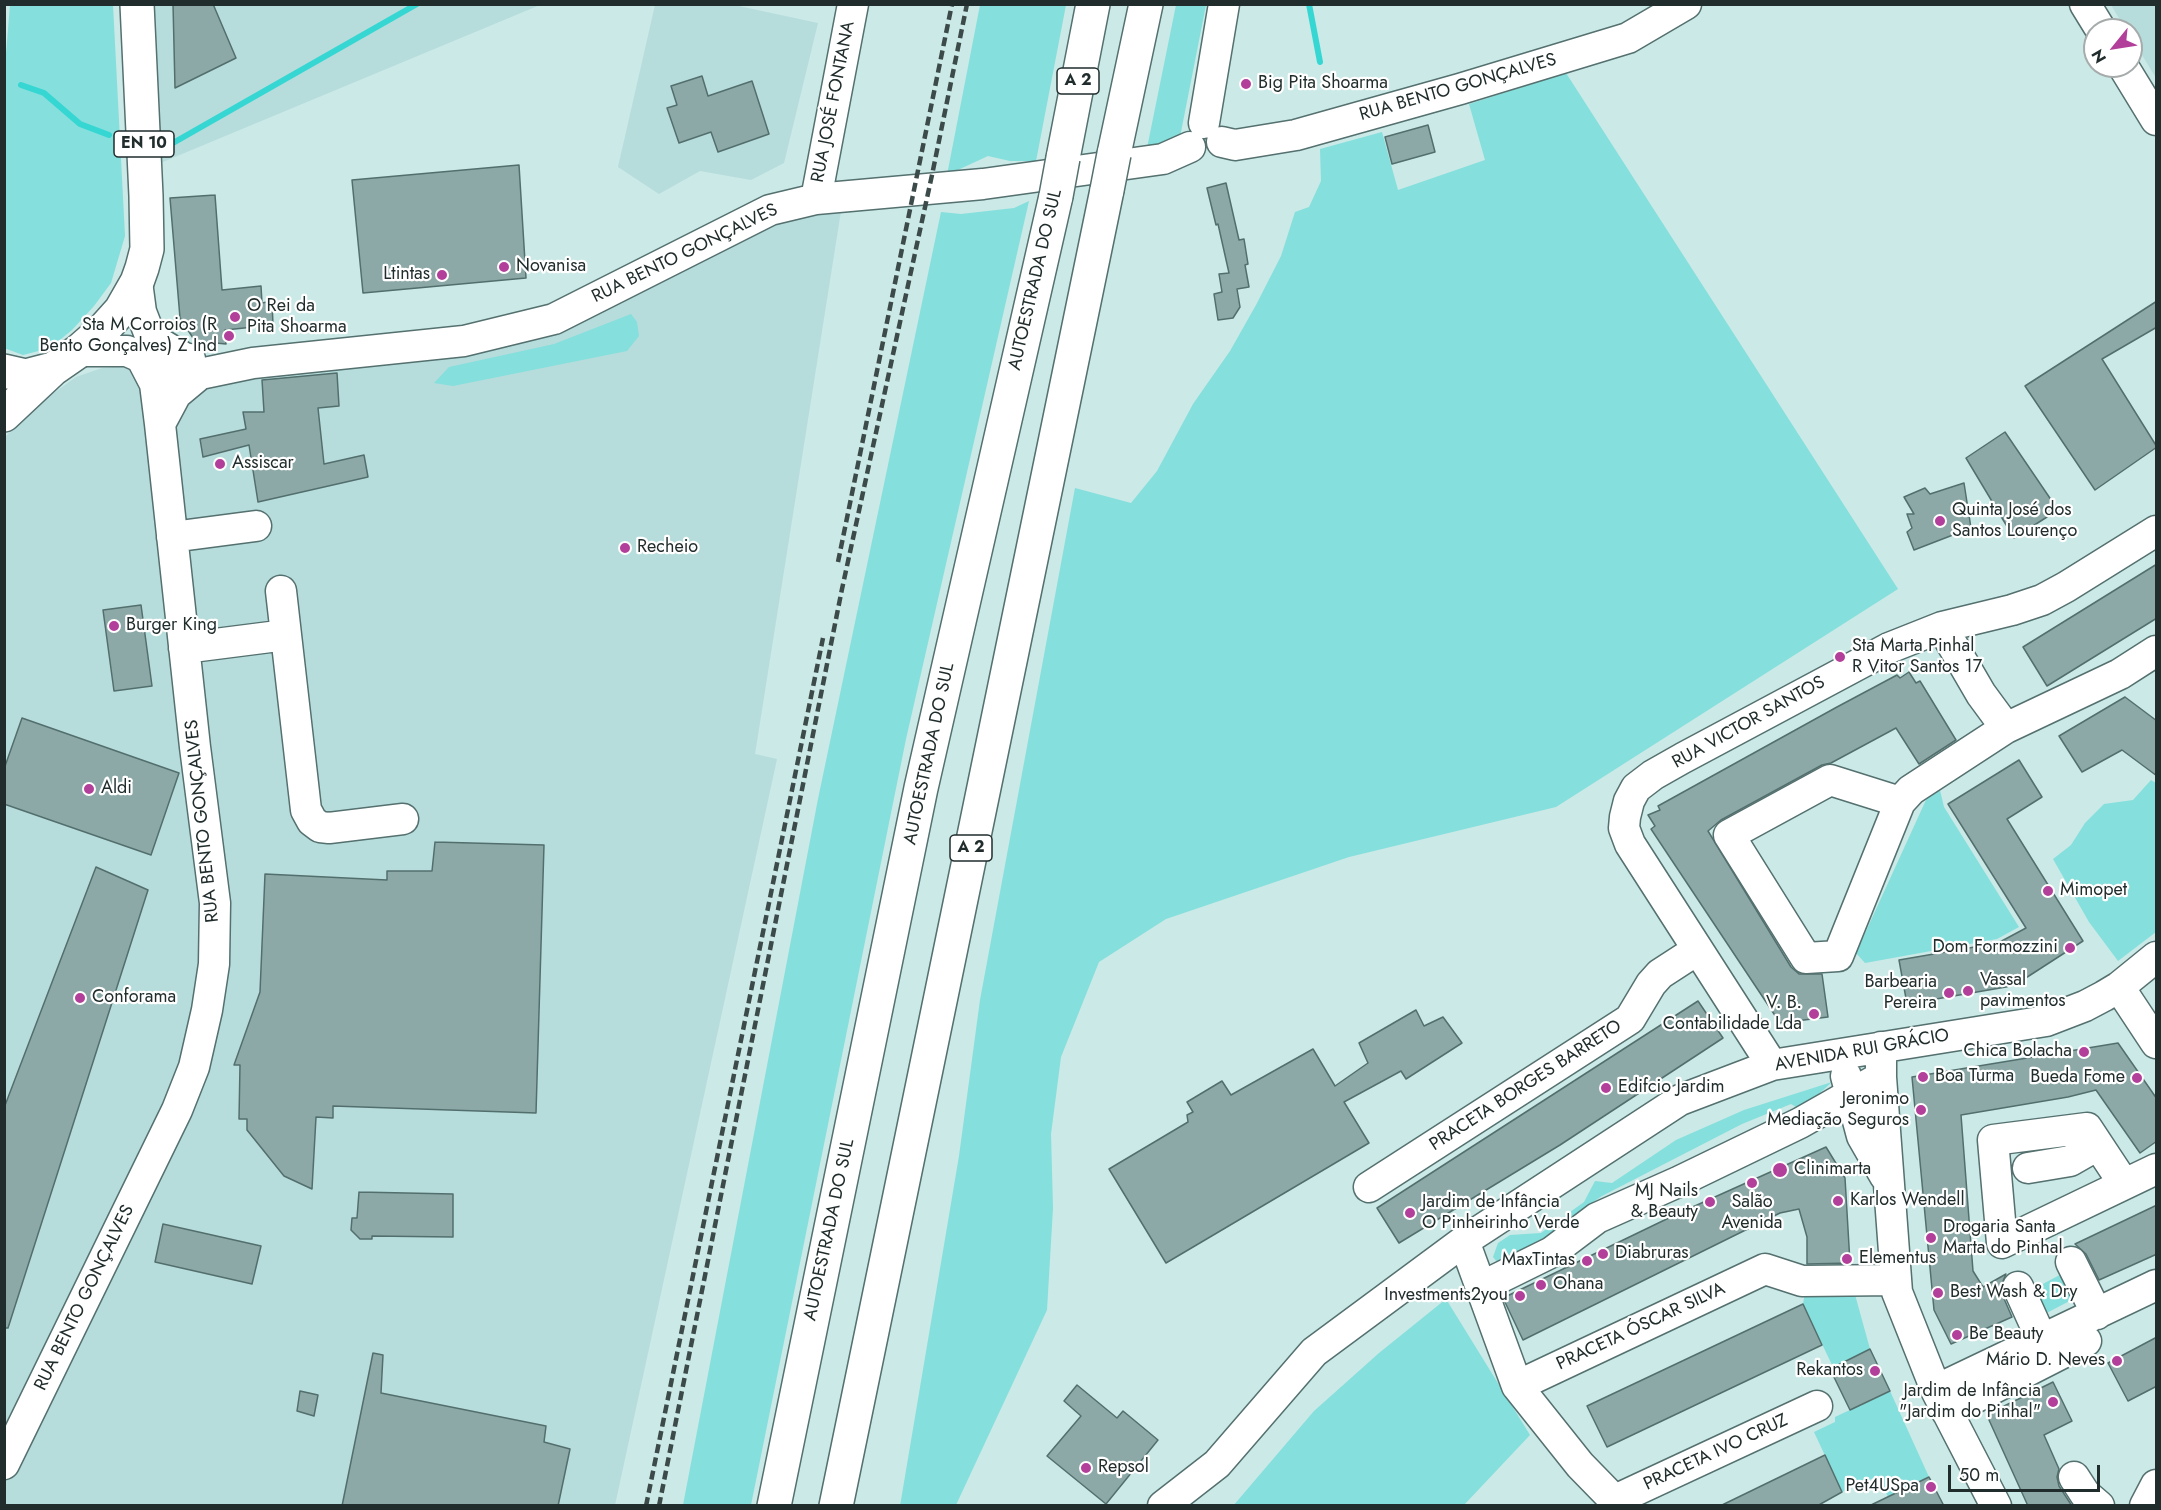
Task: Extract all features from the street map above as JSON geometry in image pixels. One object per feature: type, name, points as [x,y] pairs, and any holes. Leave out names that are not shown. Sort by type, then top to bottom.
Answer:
[{"type":"main road","name":"EN 10","points":[[4,415],[103,330],[121,310],[137,282],[147,249],[137,4]]},
{"type":"main road","name":"AUTOESTRADA DO SUL","points":[[774,1506],[921,788],[1056,196],[1093,4]]},
{"type":"main road","name":"A 2","points":[[836,1506],[1146,4]]},
{"type":"main road","name":"EN 10","points":[[4,371],[26,376],[66,360]]},
{"type":"street","name":"RUA JOSÉ FONTANA","points":[[816,199],[853,4]]},
{"type":"street","points":[[1205,137],[1224,4]]},
{"type":"street","name":"RUA BENTO GONÇALVES","points":[[253,363],[464,341],[554,319],[770,210],[816,199],[994,183],[1163,159],[1205,137],[1235,146],[1296,135],[1471,86],[1628,38],[1686,4]]},
{"type":"street","points":[[2085,4],[2094,18]]},
{"type":"street","points":[[2131,78],[2157,120]]},
{"type":"street","points":[[137,282],[141,312],[152,338],[186,358],[253,363]]},
{"type":"street","points":[[66,360],[127,351],[174,372],[200,374],[253,363]]},
{"type":"street","name":"RUA BENTO GONÇALVES","points":[[4,1464],[177,1110],[194,1067],[207,1010],[214,964],[214,903],[160,424],[155,384],[141,357]]},
{"type":"street","points":[[160,424],[176,394],[200,374]]},
{"type":"street","points":[[172,537],[256,526]]},
{"type":"street","name":"RUA VICTOR SANTOS","points":[[1772,1065],[1630,844],[1624,828],[1624,818],[1636,788],[1683,758],[1889,648],[1942,627],[2012,610],[2042,600],[2157,531]]},
{"type":"street","points":[[281,591],[306,810],[312,821],[320,827],[329,828],[403,819]]},
{"type":"street","points":[[1942,627],[1981,694],[2006,728]]},
{"type":"street","points":[[184,648],[286,635]]},
{"type":"street","points":[[1900,802],[1830,780],[1729,836],[1806,958],[1838,956],[1900,802],[1911,790],[2006,728],[2150,664]]},
{"type":"street","name":"PRACETA BORGES BARRETO","points":[[1369,1187],[1630,1020],[1651,984],[1660,974],[1697,950]]},
{"type":"street","name":"AVENIDA RUI GRÁCIO","points":[[1163,1506],[1217,1464],[1314,1352],[1464,1241],[1680,1100],[1772,1065],[2046,1021],[2085,1006],[2119,987],[2157,957]]},
{"type":"street","points":[[2119,987],[2157,1043]]},
{"type":"street","points":[[1881,1047],[1881,1077],[1898,1292],[1942,1401],[1996,1506]]},
{"type":"street","points":[[1838,1054],[1843,1099],[1889,1184]]},
{"type":"street","points":[[1481,1287],[1552,1252],[1597,1218],[1737,1154],[1881,1077]]},
{"type":"street","points":[[2124,1184],[2087,1128],[1993,1140],[2002,1243],[2157,1169]]},
{"type":"street","points":[[2028,1168],[2070,1161],[2098,1144]]},
{"type":"street","points":[[1464,1241],[1517,1386],[1580,1465],[1618,1503]]},
{"type":"street","points":[[2071,1262],[2097,1314]]},
{"type":"street","name":"PRACETA ÓSCAR SILVA","points":[[1517,1386],[1765,1269],[1802,1281],[1896,1280]]},
{"type":"street","points":[[1942,1401],[2042,1340],[2157,1286]]},
{"type":"street","points":[[2018,1287],[2042,1340]]},
{"type":"street","points":[[1942,1401],[2157,1304]]},
{"type":"street","name":"PRACETA IVO CRUZ","points":[[1618,1503],[1817,1406]]},
{"type":"street","name":"AVENIDA RUI GRÁCIO","points":[[1202,1506],[1217,1464]]},
{"type":"street","points":[[2074,1477],[2085,1494],[2099,1506]]},
{"type":"street","points":[[2145,1506],[2157,1485]]},
{"type":"shaded area","points":[[149,4],[540,5],[158,164]]},
{"type":"shaded area","points":[[10,5],[113,5],[125,236],[111,283],[94,306],[72,330],[50,348],[23,355],[4,348],[4,78]]},
{"type":"shaded area","points":[[655,5],[734,5],[818,23],[784,163],[751,180],[700,171],[659,194],[618,167]]},
{"type":"shaded area","points":[[980,5],[1066,5],[1036,161],[1010,161],[988,156],[947,175]]},
{"type":"shaded area","points":[[1176,5],[1206,5],[1180,137],[1146,153]]},
{"type":"shaded area","points":[[2111,5],[2156,5],[2156,78],[2143,57],[2143,18],[2119,18]]},
{"type":"shaded area","points":[[1566,73],[1898,589],[1556,807],[1349,857],[1166,919],[1099,962],[1061,1057],[1051,1134],[1053,1208],[1047,1310],[956,1505],[900,1506],[959,1156],[980,1000],[1075,488],[1131,503],[1157,471],[1193,404],[1230,351],[1256,305],[1281,256],[1295,212],[1309,207],[1321,181],[1320,149],[1382,132],[1398,190],[1485,160],[1469,104]]},
{"type":"shaded area","points":[[1029,201],[906,739],[751,1505],[683,1505],[818,799],[941,212],[961,214],[1014,208]]},
{"type":"shaded area","points":[[828,210],[841,211],[755,754],[777,759],[615,1505],[5,1506],[5,437],[37,405],[76,377],[102,368],[525,333],[778,221]]},
{"type":"shaded area","points":[[631,314],[637,322],[639,336],[627,351],[453,386],[434,383],[449,367],[554,344]]},
{"type":"shaded area","points":[[2151,780],[2156,783],[2156,932],[2118,961],[2089,922],[2053,859],[2071,845],[2085,823],[2104,804],[2133,800]]},
{"type":"shaded area","points":[[1939,786],[1944,807],[2019,927],[1997,939],[1865,963],[1856,953],[1926,800]]},
{"type":"shaded area","points":[[1832,1082],[1801,1110],[1791,1104],[1742,1124],[1602,1196],[1593,1202],[1588,1211],[1503,1269],[1493,1257],[1498,1243],[1510,1235],[1541,1233],[1584,1202],[1595,1181],[1612,1183],[1676,1140],[1744,1110]]},
{"type":"shaded area","points":[[2069,1270],[2083,1294],[2037,1318],[2026,1293]]},
{"type":"shaded area","points":[[1851,1280],[1870,1349],[1833,1367],[1803,1304],[1807,1281]]},
{"type":"shaded area","points":[[1446,1299],[1530,1435],[1464,1505],[1233,1506],[1314,1411],[1379,1353]]},
{"type":"shaded area","points":[[1890,1391],[1929,1477],[1888,1497],[1878,1476],[1842,1492],[1814,1432],[1835,1422],[1835,1417]]},
{"type":"building","points":[[173,4],[213,4],[236,58],[175,88]]},
{"type":"building","points":[[702,76],[708,96],[752,81],[769,134],[718,152],[711,132],[679,143],[667,108],[677,105],[671,86]]},
{"type":"building","points":[[1428,125],[1435,152],[1392,164],[1385,137]]},
{"type":"building","points":[[519,165],[526,278],[363,293],[352,180]]},
{"type":"building","points":[[1226,183],[1239,240],[1244,239],[1249,287],[1237,289],[1240,307],[1233,318],[1218,320],[1214,294],[1222,292],[1219,274],[1229,273],[1207,188]]},
{"type":"building","points":[[215,195],[222,290],[261,286],[262,303],[272,301],[273,325],[225,330],[226,344],[195,341],[180,318],[170,198]]},
{"type":"building","points":[[2157,301],[2157,327],[2102,359],[2157,447],[2095,490],[2025,386]]},
{"type":"building","points":[[337,373],[339,406],[318,408],[324,464],[364,455],[368,477],[258,502],[249,445],[203,457],[200,439],[246,429],[243,412],[264,412],[262,380]]},
{"type":"building","points":[[2005,432],[2058,510],[2014,538],[1966,458]]},
{"type":"building","name":"Quinta José dos Santos Lourenço","points":[[1964,483],[1971,528],[1914,550],[1907,532],[1912,528],[1907,514],[1914,514],[1904,497],[1925,488],[1930,494]]},
{"type":"building","points":[[2157,564],[2157,618],[2047,686],[2023,647]]},
{"type":"building","points":[[141,605],[152,686],[114,691],[103,610]]},
{"type":"building","points":[[1909,672],[1916,683],[1920,681],[1956,740],[1919,764],[1896,728],[1721,820],[1708,831],[1791,967],[1799,974],[1822,974],[1828,1017],[1780,1023],[1651,829],[1655,826],[1648,815],[1660,810],[1658,806],[1837,707],[1897,675],[1900,678]]},
{"type":"building","points":[[2125,697],[2157,721],[2157,776],[2122,750],[2082,772],[2059,736]]},
{"type":"building","name":"Aldi","points":[[22,718],[179,773],[151,855],[4,804],[4,769]]},
{"type":"building","points":[[2019,760],[2042,797],[2007,819],[2083,941],[2018,983],[1907,1004],[1899,960],[1998,943],[2026,928],[1948,804]]},
{"type":"building","points":[[435,842],[544,845],[536,1113],[333,1106],[333,1118],[316,1117],[312,1189],[284,1176],[247,1130],[247,1119],[239,1119],[240,1065],[234,1065],[260,992],[265,874],[387,880],[387,871],[432,871]]},
{"type":"building","name":"Conforama","points":[[96,867],[148,890],[8,1328],[4,1328],[4,1108]]},
{"type":"building","points":[[1698,1001],[1723,1038],[1560,1145],[1399,1243],[1377,1208]]},
{"type":"building","points":[[1416,1010],[1424,1026],[1443,1017],[1462,1043],[1406,1079],[1401,1071],[1344,1102],[1369,1143],[1166,1263],[1109,1169],[1188,1122],[1187,1115],[1193,1112],[1187,1102],[1222,1081],[1231,1095],[1313,1049],[1335,1086],[1368,1063],[1359,1043]]},
{"type":"building","points":[[2118,1043],[2157,1099],[2157,1141],[2140,1153],[2096,1090],[1961,1115],[1973,1271],[1983,1287],[2006,1274],[2001,1286],[2002,1294],[2012,1317],[1951,1344],[1934,1310],[1912,1077]]},
{"type":"building","points":[[1826,1147],[1845,1178],[1850,1263],[1807,1264],[1807,1237],[1799,1209],[1780,1213],[1523,1340],[1503,1298],[1677,1214]]},
{"type":"building","points":[[359,1192],[453,1194],[453,1237],[372,1236],[372,1239],[360,1239],[351,1230],[352,1218],[357,1218]]},
{"type":"building","points":[[2157,1205],[2157,1254],[2099,1280],[2086,1254],[2075,1244]]},
{"type":"building","points":[[163,1224],[261,1246],[252,1284],[155,1262]]},
{"type":"building","points":[[1803,1304],[1822,1345],[1607,1447],[1587,1406]]},
{"type":"building","points":[[2157,1337],[2157,1386],[2128,1401],[2108,1363]]},
{"type":"building","points":[[1870,1349],[1890,1391],[1850,1410],[1830,1369]]},
{"type":"building","points":[[373,1353],[383,1355],[381,1393],[546,1426],[544,1442],[570,1449],[558,1506],[342,1506]]},
{"type":"building","points":[[2053,1382],[2072,1421],[2044,1435],[2059,1469],[2057,1477],[2059,1486],[2072,1506],[2028,1506],[1989,1420],[1992,1412]]},
{"type":"building","points":[[1077,1385],[1117,1418],[1123,1411],[1158,1440],[1106,1504],[1047,1456],[1081,1416],[1064,1401]]},
{"type":"building","points":[[300,1391],[318,1395],[314,1416],[297,1411]]},
{"type":"building","points":[[1825,1455],[1842,1492],[1817,1506],[1720,1506]]},
{"type":"building","points":[[1929,1477],[1944,1506],[1869,1506]]},
{"type":"waterway","points":[[173,143],[417,4]]},
{"type":"waterway","points":[[1309,4],[1320,62]]},
{"type":"waterway","points":[[21,85],[44,93],[80,124],[109,135]]},
{"type":"railway","points":[[838,562],[952,4]]},
{"type":"railway","points":[[659,1506],[842,589],[967,4]]},
{"type":"railway","points":[[646,1506],[823,638]]},
{"type":"place","name":"Big Pita Shoarma","points":[[1246,84]]},
{"type":"place","name":"Novanisa","points":[[504,267]]},
{"type":"place","name":"Ltintas","points":[[442,275]]},
{"type":"place","name":"O Rei da Pita Shoarma","points":[[235,317]]},
{"type":"place","name":"Sta M Corroios (R Bento Gonçalves) Z Ind","points":[[229,336]]},
{"type":"place","name":"Assiscar","points":[[220,464]]},
{"type":"place","name":"Quinta José dos Santos Lourenço","points":[[1940,521]]},
{"type":"place","name":"Recheio","points":[[625,548]]},
{"type":"place","name":"Burger King","points":[[114,626]]},
{"type":"place","name":"Sta Marta Pinhal R Vitor Santos 17","points":[[1840,657]]},
{"type":"place","name":"Aldi","points":[[89,789]]},
{"type":"place","name":"Mimopet","points":[[2048,891]]},
{"type":"place","name":"Dom Formozzini","points":[[2070,948]]},
{"type":"place","name":"Vassal pavimentos","points":[[1968,991]]},
{"type":"place","name":"Barbearia Pereira","points":[[1949,993]]},
{"type":"place","name":"Conforama","points":[[80,998]]},
{"type":"place","name":"V. B. Contabilidade Lda","points":[[1814,1014]]},
{"type":"place","name":"Chica Bolacha","points":[[2084,1052]]},
{"type":"place","name":"Boa Turma","points":[[1923,1077]]},
{"type":"place","name":"Bueda Fome","points":[[2137,1078]]},
{"type":"place","name":"Edifcio Jardim","points":[[1606,1088]]},
{"type":"place","name":"Jeronimo Mediação Seguros","points":[[1921,1110]]},
{"type":"place","name":"Clinimarta","points":[[1780,1170]]},
{"type":"place","name":"Salão Avenida","points":[[1752,1183]]},
{"type":"place","name":"Karlos Wendell","points":[[1838,1201]]},
{"type":"place","name":"MJ Nails & Beauty","points":[[1710,1202]]},
{"type":"place","name":"Jardim de Infância O Pinheirinho Verde","points":[[1410,1213]]},
{"type":"place","name":"Drogaria Santa Marta do Pinhal","points":[[1931,1238]]},
{"type":"place","name":"Diabruras","points":[[1603,1254]]},
{"type":"place","name":"Elementus","points":[[1847,1259]]},
{"type":"place","name":"MaxTintas","points":[[1587,1261]]},
{"type":"place","name":"Ohana","points":[[1541,1285]]},
{"type":"place","name":"Best Wash & Dry","points":[[1938,1293]]},
{"type":"place","name":"Investments2you","points":[[1520,1296]]},
{"type":"place","name":"Be Beauty","points":[[1957,1335]]},
{"type":"place","name":"Mário D. Neves","points":[[2117,1361]]},
{"type":"place","name":"Rekantos","points":[[1875,1371]]},
{"type":"place","name":"Jardim de Infância \"Jardim do Pinhal\"","points":[[2053,1402]]},
{"type":"place","name":"Repsol","points":[[1086,1468]]},
{"type":"place","name":"Pet4USpa","points":[[1931,1487]]}]
